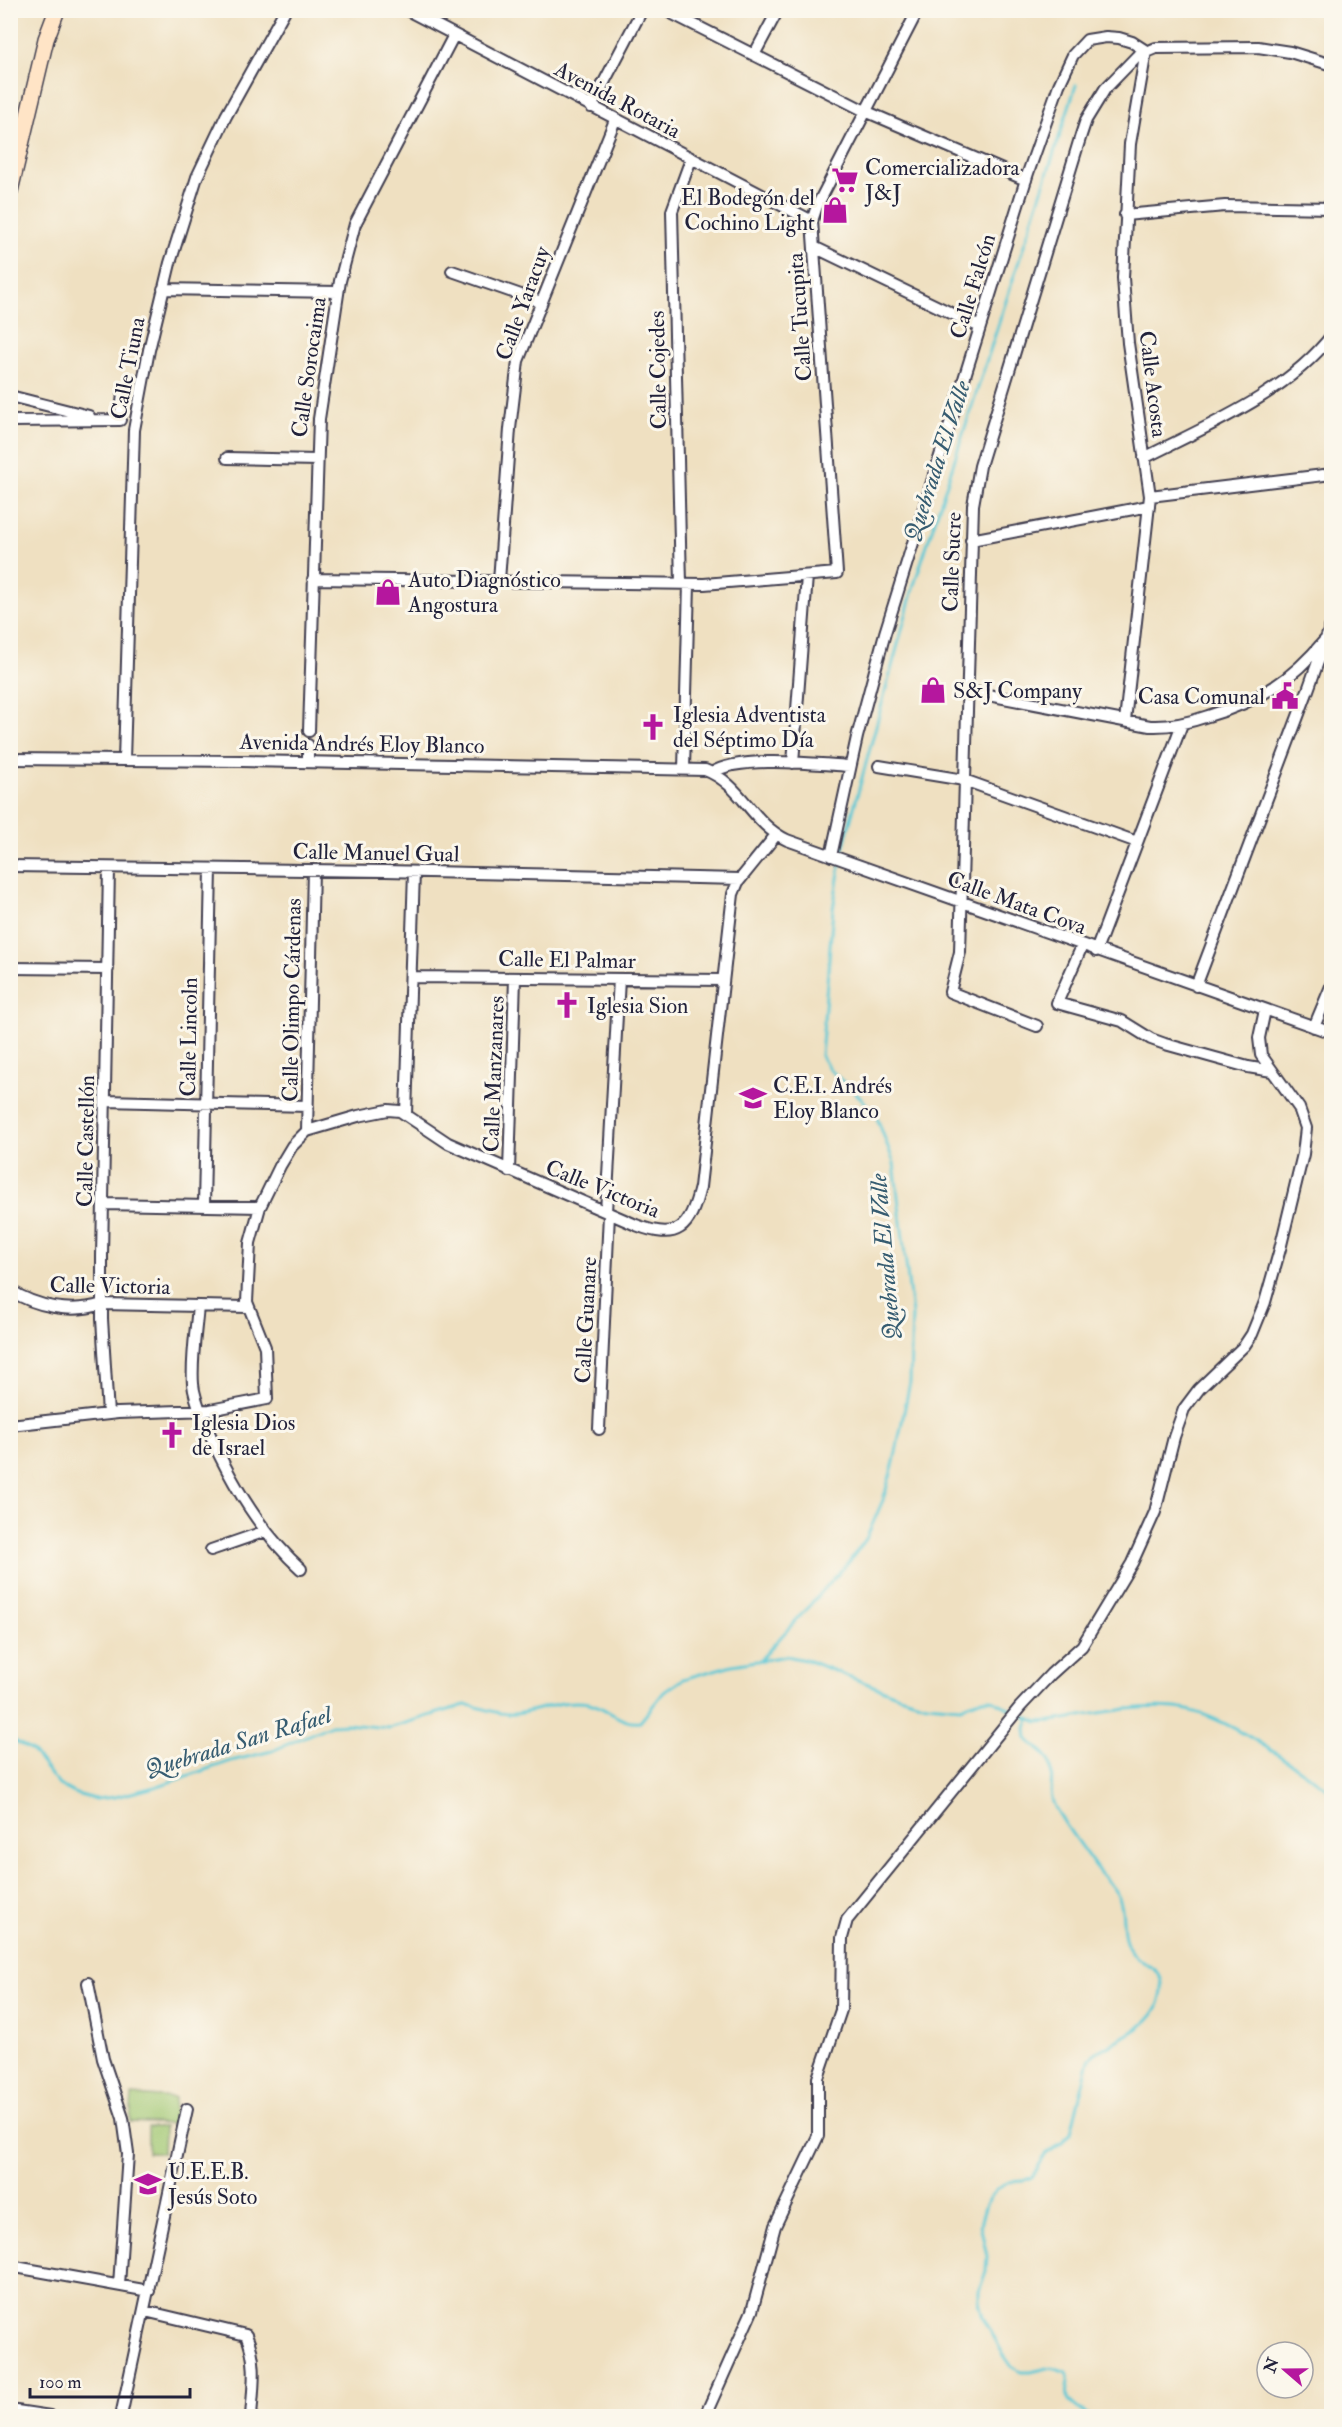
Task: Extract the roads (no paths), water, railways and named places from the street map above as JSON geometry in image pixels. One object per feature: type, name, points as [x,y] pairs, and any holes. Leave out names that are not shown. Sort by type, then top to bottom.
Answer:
[{"type":"street","points":[[10,191],[46,39],[57,10]]},
{"type":"street","name":"Calle Tiuna","points":[[124,760],[134,430],[163,289],[197,177],[226,116],[285,10]]},
{"type":"street","name":"Avenida Rotaria","points":[[407,10],[812,221]]},
{"type":"street","points":[[591,107],[642,10]]},
{"type":"street","points":[[665,10],[865,111],[1026,180]]},
{"type":"street","points":[[754,54],[778,10]]},
{"type":"street","name":"Calle Tucupita","points":[[807,576],[837,573],[812,221],[817,206],[918,10]]},
{"type":"street","name":"Calle Sorocaima","points":[[309,731],[319,419],[345,257],[355,224],[454,35]]},
{"type":"street","name":"Calle Falcón","points":[[831,856],[850,766],[885,633],[1026,180],[1065,69],[1080,45],[1096,38],[1119,38],[1132,42],[1146,51]]},
{"type":"street","points":[[1146,51],[1156,48],[1258,46],[1290,52],[1332,65]]},
{"type":"street","name":"Calle Acosta","points":[[1125,721],[1149,501],[1124,301],[1125,215],[1130,144],[1146,51]]},
{"type":"street","name":"Calle Sucre","points":[[1037,1026],[950,992],[960,952],[973,506],[980,465],[1084,127],[1105,89],[1122,70],[1146,51]]},
{"type":"street","name":"Calle Yaracuy","points":[[499,581],[516,372],[522,348],[615,120]]},
{"type":"street","name":"Calle Cojedes","points":[[684,769],[685,583],[672,211],[692,159]]},
{"type":"street","points":[[1125,215],[1225,206],[1332,208]]},
{"type":"street","points":[[813,247],[980,327]]},
{"type":"street","points":[[452,271],[541,302]]},
{"type":"street","points":[[163,289],[338,292]]},
{"type":"street","points":[[1144,458],[1254,400],[1296,370],[1332,335]]},
{"type":"street","points":[[10,421],[120,420],[123,394]]},
{"type":"street","points":[[10,396],[103,420]]},
{"type":"street","points":[[227,458],[317,460]]},
{"type":"street","points":[[971,540],[1149,501],[1332,474]]},
{"type":"street","points":[[313,579],[685,583],[807,576],[793,763]]},
{"type":"street","points":[[1196,986],[1328,641],[1332,622]]},
{"type":"street","points":[[967,691],[1164,727],[1182,724],[1258,698],[1305,664],[1328,641]]},
{"type":"street","points":[[1096,951],[1182,724]]},
{"type":"street","points":[[308,746],[308,762]]},
{"type":"street","name":"Avenida Andrés Eloy Blanco","points":[[10,759],[684,769],[712,773]]},
{"type":"street","points":[[712,773],[729,764],[793,763],[850,766]]},
{"type":"street","points":[[879,766],[964,780],[1137,842]]},
{"type":"street","name":"Calle Mata Cova","points":[[712,773],[736,791],[762,824],[776,835],[1096,951],[1332,1033]]},
{"type":"street","name":"Calle Victoria","points":[[406,1114],[440,1139],[648,1230],[669,1233],[681,1228],[692,1213],[703,1168],[733,894],[740,879],[776,835]]},
{"type":"street","name":"Calle Manuel Gual","points":[[10,866],[740,879]]},
{"type":"street","name":"Calle Castellón","points":[[108,1414],[102,1304],[109,868]]},
{"type":"street","name":"Calle Lincoln","points":[[204,1206],[212,869]]},
{"type":"street","name":"Calle Olimpo Cárdenas","points":[[307,1131],[313,870]]},
{"type":"street","points":[[10,1425],[108,1414],[200,1410],[267,1399],[265,1347],[248,1306],[247,1275],[250,1243],[260,1208],[280,1166],[292,1146],[307,1131],[338,1120],[381,1111],[395,1110],[406,1114],[414,872]]},
{"type":"street","points":[[1082,946],[1057,1003],[1122,1021],[1151,1039],[1165,1044],[1248,1067],[1272,1071]]},
{"type":"street","points":[[10,968],[108,969]]},
{"type":"street","name":"Calle El Palmar","points":[[411,976],[723,980]]},
{"type":"street","name":"Calle Manzanares","points":[[509,1171],[515,978]]},
{"type":"street","name":"Calle Guanare","points":[[599,1429],[619,979]]},
{"type":"street","points":[[1314,1027],[1332,984]]},
{"type":"street","points":[[705,2416],[752,2311],[775,2226],[818,2136],[818,2078],[841,2010],[842,1938],[847,1920],[1020,1707],[1082,1646],[1149,1531],[1162,1490],[1174,1437],[1184,1409],[1195,1394],[1244,1346],[1258,1320],[1281,1249],[1306,1128],[1299,1108],[1262,1055],[1259,1044],[1264,1010]]},
{"type":"street","points":[[106,1101],[308,1106]]},
{"type":"street","points":[[103,1204],[260,1208]]},
{"type":"street","name":"Calle Victoria","points":[[10,1290],[30,1300],[50,1306],[86,1308],[102,1304],[248,1306]]},
{"type":"street","points":[[198,1306],[193,1385],[200,1410],[229,1472],[266,1531],[282,1552],[301,1569]]},
{"type":"street","points":[[211,1550],[266,1531]]},
{"type":"street","points":[[88,1983],[103,2059],[127,2137],[128,2154],[119,2285]]},
{"type":"street","points":[[121,2416],[187,2109]]},
{"type":"street","points":[[10,2266],[149,2291]]},
{"type":"street","points":[[145,2311],[246,2335],[252,2348],[254,2366],[251,2416]]},
{"type":"street","points":[[12,2412],[50,2416]]},
{"type":"waterway","name":"Quebrada El Valle","points":[[842,852],[914,585],[1076,85]]},
{"type":"waterway","name":"Quebrada El Valle","points":[[760,1660],[848,1563],[866,1539],[883,1500],[894,1462],[910,1382],[912,1314],[894,1163],[877,1118],[862,1099],[830,1070],[821,1056],[833,909],[840,866]]},
{"type":"waterway","name":"Quebrada San Rafael","points":[[10,1738],[32,1751],[59,1785],[76,1794],[95,1799],[115,1797],[155,1787],[231,1761],[272,1751],[331,1725],[347,1724],[389,1728],[465,1705],[515,1714],[560,1703],[579,1702],[596,1705],[627,1721],[640,1722],[664,1692],[683,1679],[732,1665],[787,1656],[809,1661],[899,1696],[927,1704],[961,1707],[982,1699],[991,1699],[1014,1711]]},
{"type":"waterway","name":"Quebrada San Rafael","points":[[1019,1714],[1038,1722],[1144,1708],[1175,1708],[1194,1712],[1214,1719],[1256,1741],[1332,1792]]},
{"type":"waterway","points":[[1029,1720],[1026,1728],[1027,1738],[1047,1757],[1051,1766],[1053,1803],[1081,1847],[1117,1894],[1121,1904],[1124,1935],[1128,1947],[1133,1954],[1158,1973],[1162,1989],[1160,2001],[1149,2019],[1132,2032],[1094,2054],[1089,2060],[1071,2132],[1062,2143],[1046,2154],[1032,2177],[1023,2181],[1009,2182],[996,2190],[986,2204],[980,2224],[987,2256],[986,2271],[979,2291],[979,2302],[983,2317],[1003,2354],[1012,2367],[1021,2372],[1052,2367],[1067,2372],[1067,2397],[1073,2405],[1088,2416]]},
{"type":"place","name":"Comercializadora J&J","points":[[845,180]]},
{"type":"place","name":"El Bodegón del Cochino Light","points":[[835,210]]},
{"type":"place","name":"Auto Diagnóstico Angostura","points":[[388,592]]},
{"type":"place","name":"S&J Company","points":[[933,690]]},
{"type":"place","name":"Casa Comunal","points":[[1285,696]]},
{"type":"place","name":"Iglesia Adventista del Séptimo Día","points":[[653,727]]},
{"type":"place","name":"Iglesia Sion","points":[[567,1005]]},
{"type":"place","name":"C.E.I. Andrés Eloy Blanco","points":[[753,1098]]},
{"type":"place","name":"Iglesia Dios de Israel","points":[[172,1435]]},
{"type":"place","name":"U.E.E.B. Jesús Soto","points":[[148,2184]]}]
